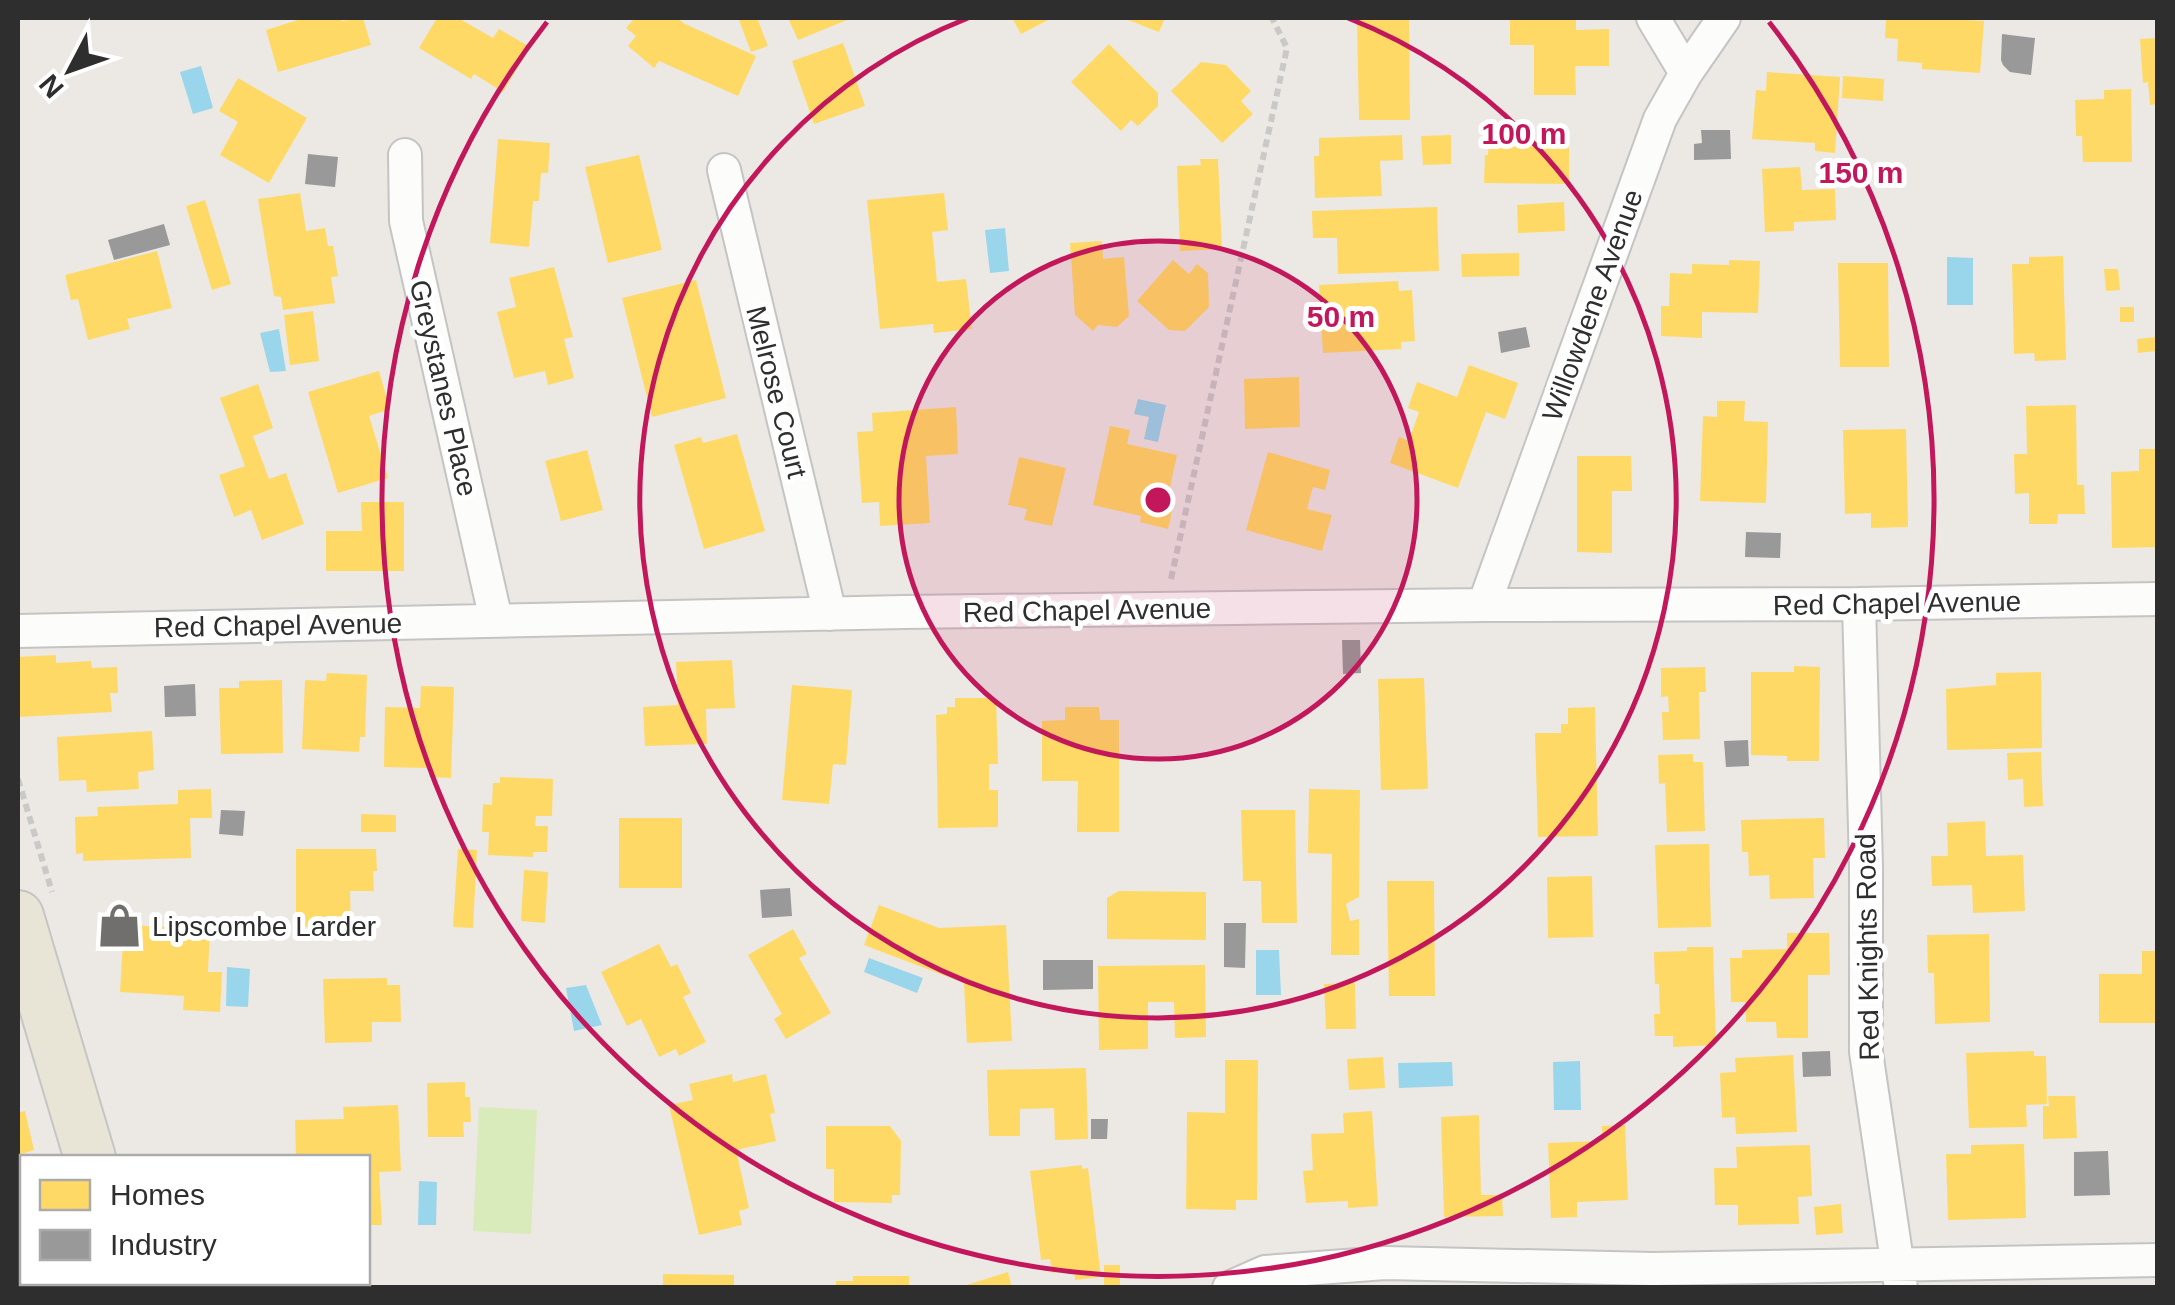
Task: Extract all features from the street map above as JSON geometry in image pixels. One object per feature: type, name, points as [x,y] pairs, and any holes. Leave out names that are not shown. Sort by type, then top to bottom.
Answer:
[{"type":"main road","points":[[18,916],[89,1155]]},
{"type":"street","points":[[1654,18],[1686,73]]},
{"type":"street","name":"Willowdene Avenue","points":[[1484,604],[1660,119],[1724,18]]},
{"type":"street","name":"Greystanes Place","points":[[405,155],[406,222],[496,620]]},
{"type":"street","name":"Melrose Court","points":[[724,170],[830,614]]},
{"type":"street","name":"Red Chapel Avenue","points":[[18,631],[1484,604],[2158,599]]},
{"type":"street","name":"Red Knights Road","points":[[1859,604],[1866,1052],[1899,1276]]},
{"type":"street","points":[[1229,1288],[1264,1272],[1384,1263],[1899,1276],[2158,1260]]},
{"type":"path","points":[[1165,610],[1287,48],[1272,18]]},
{"type":"green space","points":[[479,1107],[537,1110],[531,1234],[473,1231]]},
{"type":"water","points":[[201,66],[213,108],[193,114],[180,72]]},
{"type":"water","points":[[1005,228],[1009,271],[990,273],[985,230]]},
{"type":"water","points":[[1947,257],[1973,258],[1973,305],[1947,305]]},
{"type":"water","points":[[279,329],[286,371],[270,372],[260,333]]},
{"type":"water","points":[[1138,399],[1166,405],[1158,442],[1144,439],[1149,417],[1134,414]]},
{"type":"water","points":[[1256,950],[1279,950],[1281,995],[1256,995]]},
{"type":"water","points":[[869,958],[923,978],[917,993],[864,972]]},
{"type":"water","points":[[227,967],[250,969],[248,1007],[226,1006]]},
{"type":"water","points":[[586,985],[602,1025],[574,1031],[566,988]]},
{"type":"water","points":[[1580,1061],[1581,1110],[1554,1110],[1553,1062]]},
{"type":"water","points":[[1452,1062],[1453,1086],[1399,1088],[1398,1063]]},
{"type":"water","points":[[419,1181],[437,1182],[436,1225],[418,1225]]},
{"type":"building: Homes","points":[[304,18],[363,18],[371,45],[278,72],[266,30]]},
{"type":"building: Homes","points":[[437,18],[458,18],[493,38],[499,29],[530,47],[503,92],[474,74],[471,79],[419,48]]},
{"type":"building: Homes","points":[[635,18],[677,18],[756,56],[738,96],[659,61],[654,68],[628,46],[636,36],[626,28]]},
{"type":"building: Homes","points":[[757,18],[768,46],[751,52],[739,20]]},
{"type":"building: Homes","points":[[788,18],[852,18],[798,40]]},
{"type":"building: Homes","points":[[1012,18],[1052,18],[1021,34]]},
{"type":"building: Homes","points":[[1123,18],[1165,18],[1159,32]]},
{"type":"building: Homes","points":[[1357,18],[1409,18],[1410,120],[1359,120]]},
{"type":"building: Homes","points":[[1510,18],[1576,18],[1576,30],[1609,29],[1609,66],[1575,66],[1576,95],[1534,95],[1534,45],[1510,45]]},
{"type":"building: Homes","points":[[1886,18],[1984,21],[1980,73],[1922,69],[1922,63],[1897,61],[1898,39],[1885,38]]},
{"type":"building: Homes","points":[[2158,38],[2158,104],[2150,105],[2148,82],[2143,83],[2140,39]]},
{"type":"building: Homes","points":[[843,43],[865,106],[814,124],[792,61]]},
{"type":"building: Homes","points":[[1109,44],[1158,93],[1158,106],[1138,126],[1131,120],[1121,131],[1071,82]]},
{"type":"building: Homes","points":[[1201,62],[1226,65],[1251,91],[1241,101],[1253,114],[1222,143],[1171,91]]},
{"type":"building: Homes","points":[[1767,72],[1840,77],[1835,153],[1815,151],[1815,143],[1752,139],[1756,90],[1766,91]]},
{"type":"building: Homes","points":[[1843,76],[1884,79],[1883,101],[1842,98]]},
{"type":"building: Homes","points":[[238,78],[307,118],[269,183],[220,155],[238,122],[219,111]]},
{"type":"building: Homes","points":[[2131,89],[2132,162],[2083,162],[2082,136],[2076,136],[2075,100],[2104,99],[2104,90]]},
{"type":"building: Homes","points":[[1402,135],[1403,160],[1380,161],[1382,196],[1315,198],[1314,156],[1319,156],[1319,138]]},
{"type":"building: Homes","points":[[1451,135],[1451,164],[1423,165],[1421,136]]},
{"type":"building: Homes","points":[[498,139],[550,143],[548,173],[541,173],[539,201],[533,201],[529,247],[490,243]]},
{"type":"building: Homes","points":[[1489,142],[1569,142],[1569,184],[1484,183]]},
{"type":"building: Homes","points":[[639,155],[662,250],[608,263],[585,167]]},
{"type":"building: Homes","points":[[1200,159],[1218,159],[1222,249],[1180,251],[1177,166],[1201,165]]},
{"type":"building: Homes","points":[[1800,167],[1802,190],[1835,189],[1836,220],[1794,222],[1794,231],[1765,232],[1762,169]]},
{"type":"building: Homes","points":[[300,193],[306,231],[325,228],[328,246],[333,246],[338,276],[331,277],[335,303],[283,310],[281,297],[274,296],[258,199]]},
{"type":"building: Homes","points":[[944,193],[948,230],[932,232],[937,282],[966,279],[972,329],[934,333],[933,324],[880,329],[867,200]]},
{"type":"building: Homes","points":[[205,200],[231,284],[212,290],[186,206]]},
{"type":"building: Homes","points":[[1564,202],[1565,231],[1518,233],[1517,205]]},
{"type":"building: Homes","points":[[1437,207],[1439,271],[1338,274],[1337,238],[1313,238],[1312,211]]},
{"type":"building: Homes","points":[[1102,241],[1103,259],[1124,257],[1129,316],[1117,327],[1098,325],[1093,331],[1075,315],[1070,243]]},
{"type":"building: Homes","points":[[157,251],[172,308],[127,319],[130,329],[88,340],[78,299],[71,300],[65,275]]},
{"type":"building: Homes","points":[[1519,253],[1519,276],[1462,277],[1461,254]]},
{"type":"building: Homes","points":[[2063,256],[2066,360],[2035,361],[2034,353],[2014,354],[2012,264],[2029,264],[2029,257]]},
{"type":"building: Homes","points":[[1173,260],[1189,274],[1197,264],[1208,273],[1209,307],[1185,331],[1169,330],[1137,301]]},
{"type":"building: Homes","points":[[1729,260],[1760,261],[1758,313],[1702,312],[1702,338],[1661,336],[1661,306],[1669,306],[1670,273],[1692,274],[1692,264],[1729,265]]},
{"type":"building: Homes","points":[[1838,263],[1888,263],[1889,367],[1840,367]]},
{"type":"building: Homes","points":[[554,267],[573,337],[564,339],[574,378],[548,385],[545,371],[514,378],[497,312],[516,307],[509,278]]},
{"type":"building: Homes","points":[[2104,269],[2118,269],[2120,290],[2106,291]]},
{"type":"building: Homes","points":[[696,280],[726,398],[652,417],[622,298]]},
{"type":"building: Homes","points":[[1398,281],[1399,291],[1412,290],[1415,341],[1401,342],[1401,349],[1323,353],[1319,285]]},
{"type":"building: Homes","points":[[2120,307],[2134,307],[2134,322],[2120,322]]},
{"type":"building: Homes","points":[[313,311],[319,361],[290,365],[284,315]]},
{"type":"building: Homes","points":[[2156,337],[2157,351],[2138,353],[2137,339]]},
{"type":"building: Homes","points":[[1469,365],[1518,383],[1505,419],[1486,412],[1458,488],[1390,463],[1399,437],[1409,441],[1419,412],[1408,408],[1417,382],[1457,397]]},
{"type":"building: Homes","points":[[379,371],[390,409],[369,416],[388,478],[338,493],[308,392]]},
{"type":"building: Homes","points":[[1299,377],[1300,427],[1245,429],[1244,379]]},
{"type":"building: Homes","points":[[258,384],[273,428],[253,436],[269,479],[286,473],[304,524],[262,540],[251,510],[234,517],[219,475],[245,466],[220,398]]},
{"type":"building: Homes","points":[[1717,401],[1745,401],[1744,421],[1768,422],[1766,503],[1700,501],[1703,416],[1717,417]]},
{"type":"building: Homes","points":[[2076,405],[2077,485],[2084,485],[2085,514],[2058,514],[2057,524],[2029,524],[2029,493],[2015,494],[2014,454],[2027,454],[2026,406]]},
{"type":"building: Homes","points":[[956,407],[958,454],[926,456],[930,523],[880,526],[879,502],[862,503],[857,432],[873,431],[872,413]]},
{"type":"building: Homes","points":[[1110,426],[1130,430],[1127,444],[1177,455],[1167,501],[1174,502],[1168,529],[1140,522],[1141,516],[1093,505]]},
{"type":"building: Homes","points":[[1906,429],[1908,527],[1871,528],[1871,513],[1845,514],[1843,430]]},
{"type":"building: Homes","points":[[737,434],[765,531],[704,549],[674,445],[701,437],[703,443]]},
{"type":"building: Homes","points":[[2139,449],[2158,449],[2158,547],[2112,548],[2111,472],[2139,471]]},
{"type":"building: Homes","points":[[587,450],[603,510],[561,521],[545,461]]},
{"type":"building: Homes","points":[[1268,452],[1330,470],[1325,490],[1313,487],[1307,509],[1332,515],[1322,551],[1246,530]]},
{"type":"building: Homes","points":[[1577,456],[1631,456],[1632,491],[1612,491],[1612,553],[1577,552]]},
{"type":"building: Homes","points":[[1019,457],[1066,468],[1052,526],[1024,520],[1027,509],[1008,505]]},
{"type":"building: Homes","points":[[361,502],[404,502],[404,571],[326,571],[326,531],[362,531]]},
{"type":"building: Homes","points":[[56,655],[56,663],[91,661],[92,668],[117,667],[118,693],[110,693],[112,712],[18,717],[18,657]]},
{"type":"building: Homes","points":[[732,660],[735,708],[706,709],[707,744],[645,746],[643,707],[678,705],[676,662]]},
{"type":"building: Homes","points":[[1794,666],[1820,667],[1819,761],[1751,755],[1751,672],[1794,672]]},
{"type":"building: Homes","points":[[1705,667],[1706,692],[1699,692],[1700,739],[1663,740],[1662,712],[1669,712],[1668,696],[1661,697],[1661,668]]},
{"type":"building: Homes","points":[[2041,672],[2042,748],[1947,750],[1946,689],[1996,685],[1996,673]]},
{"type":"building: Homes","points":[[327,673],[367,675],[365,737],[360,737],[359,752],[302,749],[305,680],[326,681]]},
{"type":"building: Homes","points":[[1424,678],[1428,789],[1381,790],[1378,679]]},
{"type":"building: Homes","points":[[282,680],[283,753],[221,754],[219,688],[239,688],[239,681]]},
{"type":"building: Homes","points":[[792,685],[852,690],[846,765],[833,764],[829,804],[782,800]]},
{"type":"building: Homes","points":[[421,686],[454,687],[451,778],[429,777],[429,768],[384,767],[385,707],[420,708]]},
{"type":"building: Homes","points":[[955,698],[996,698],[998,764],[989,764],[989,790],[998,790],[998,827],[938,828],[936,715],[947,714],[947,707],[955,707]]},
{"type":"building: Homes","points":[[1065,707],[1099,707],[1100,720],[1119,720],[1119,832],[1077,832],[1078,781],[1042,781],[1042,721],[1065,720]]},
{"type":"building: Homes","points":[[1595,707],[1598,836],[1538,837],[1535,733],[1561,733],[1561,724],[1568,724],[1568,708]]},
{"type":"building: Homes","points":[[152,731],[154,770],[138,772],[139,789],[87,792],[86,780],[59,781],[57,737]]},
{"type":"building: Homes","points":[[2041,752],[2043,806],[2024,807],[2023,779],[2008,780],[2007,753]]},
{"type":"building: Homes","points":[[1693,754],[1693,762],[1703,762],[1705,831],[1667,832],[1665,783],[1659,784],[1658,755]]},
{"type":"building: Homes","points":[[500,777],[553,779],[552,816],[536,816],[535,826],[548,826],[547,852],[533,852],[533,857],[488,855],[489,832],[482,832],[483,804],[492,805],[493,783],[500,783]]},
{"type":"building: Homes","points":[[211,789],[212,818],[190,818],[191,858],[83,861],[83,853],[76,854],[75,817],[98,816],[97,807],[178,804],[178,790]]},
{"type":"building: Homes","points":[[1309,789],[1360,790],[1359,897],[1346,904],[1350,921],[1359,919],[1359,955],[1331,955],[1332,854],[1308,853]]},
{"type":"building: Homes","points":[[1241,810],[1295,810],[1297,923],[1262,923],[1261,881],[1243,881]]},
{"type":"building: Homes","points":[[361,814],[396,815],[396,832],[361,832]]},
{"type":"building: Homes","points":[[619,818],[682,818],[682,888],[619,888]]},
{"type":"building: Homes","points":[[1824,818],[1825,858],[1813,858],[1814,898],[1770,899],[1769,875],[1749,876],[1748,852],[1742,852],[1741,820]]},
{"type":"building: Homes","points":[[1985,821],[1986,856],[2023,855],[2025,911],[1973,913],[1972,885],[1932,886],[1931,856],[1948,856],[1947,823]]},
{"type":"building: Homes","points":[[1709,844],[1711,927],[1658,928],[1655,845]]},
{"type":"building: Homes","points":[[296,849],[376,849],[374,891],[350,891],[351,926],[296,927]]},
{"type":"building: Homes","points":[[458,849],[477,850],[473,928],[453,927]]},
{"type":"building: Homes","points":[[524,870],[548,872],[545,923],[521,921]]},
{"type":"building: Homes","points":[[1592,876],[1593,937],[1548,938],[1547,877]]},
{"type":"building: Homes","points":[[1387,881],[1434,881],[1435,996],[1389,996]]},
{"type":"building: Homes","points":[[1119,891],[1206,892],[1206,940],[1107,939],[1107,898]]},
{"type":"building: Homes","points":[[879,905],[939,928],[1006,925],[1012,1041],[967,1043],[964,983],[864,945]]},
{"type":"building: Homes","points":[[124,925],[210,929],[208,972],[222,972],[220,1012],[183,1010],[184,996],[120,992]]},
{"type":"building: Homes","points":[[793,929],[807,954],[799,958],[831,1013],[786,1039],[774,1019],[782,1014],[748,955]]},
{"type":"building: Homes","points":[[1787,933],[1829,933],[1830,975],[1808,975],[1808,1038],[1777,1038],[1776,1022],[1746,1022],[1746,1002],[1731,1002],[1730,958],[1742,958],[1742,950],[1787,949]]},
{"type":"building: Homes","points":[[1989,934],[1990,1022],[1935,1024],[1934,973],[1928,973],[1927,935]]},
{"type":"building: Homes","points":[[659,944],[671,967],[677,964],[691,993],[683,997],[706,1042],[679,1056],[676,1049],[659,1057],[641,1019],[627,1026],[601,972]]},
{"type":"building: Homes","points":[[1687,947],[1713,947],[1716,1045],[1673,1047],[1673,1036],[1655,1036],[1654,1014],[1660,1014],[1654,952],[1687,951]]},
{"type":"building: Homes","points":[[2142,951],[2158,951],[2158,1023],[2099,1023],[2099,974],[2142,974]]},
{"type":"building: Homes","points":[[1205,965],[1206,1037],[1175,1038],[1174,1002],[1148,1002],[1148,1049],[1099,1050],[1098,966]]},
{"type":"building: Homes","points":[[387,978],[387,985],[400,985],[401,1022],[372,1022],[372,1042],[325,1043],[323,979]]},
{"type":"building: Homes","points":[[1355,983],[1356,1029],[1326,1029],[1324,984]]},
{"type":"building: Homes","points":[[2034,1051],[2034,1056],[2046,1056],[2047,1104],[2026,1105],[2027,1127],[1969,1128],[1966,1053]]},
{"type":"building: Homes","points":[[1793,1055],[1797,1132],[1736,1134],[1735,1117],[1722,1118],[1720,1073],[1736,1072],[1735,1058]]},
{"type":"building: Homes","points":[[1383,1057],[1385,1088],[1349,1090],[1347,1059]]},
{"type":"building: Homes","points":[[1225,1060],[1258,1060],[1257,1200],[1236,1200],[1236,1210],[1186,1209],[1187,1112],[1225,1113]]},
{"type":"building: Homes","points":[[1086,1068],[1088,1139],[1055,1140],[1054,1108],[1020,1109],[1020,1136],[989,1136],[987,1070]]},
{"type":"building: Homes","points":[[732,1074],[733,1082],[766,1074],[775,1113],[770,1114],[776,1141],[736,1150],[749,1208],[739,1211],[742,1225],[699,1235],[669,1105],[693,1100],[689,1084]]},
{"type":"building: Homes","points":[[465,1082],[471,1122],[463,1122],[464,1137],[428,1137],[427,1083]]},
{"type":"building: Homes","points":[[2048,1096],[2075,1096],[2077,1138],[2043,1139],[2043,1106],[2049,1106]]},
{"type":"building: Homes","points":[[398,1105],[401,1171],[379,1172],[382,1225],[370,1225],[370,1155],[296,1155],[295,1120],[344,1119],[343,1107]]},
{"type":"building: Homes","points":[[25,1111],[34,1150],[18,1155],[18,1113]]},
{"type":"building: Homes","points":[[1372,1111],[1378,1206],[1348,1208],[1348,1201],[1306,1203],[1303,1171],[1313,1170],[1311,1134],[1344,1133],[1343,1113]]},
{"type":"building: Homes","points":[[1479,1115],[1481,1195],[1502,1195],[1503,1216],[1444,1217],[1441,1117]]},
{"type":"building: Homes","points":[[1625,1125],[1628,1200],[1577,1202],[1577,1217],[1551,1218],[1548,1143],[1602,1141],[1602,1126]]},
{"type":"building: Homes","points":[[826,1126],[890,1126],[901,1141],[900,1195],[892,1195],[892,1203],[834,1202],[834,1169],[826,1169]]},
{"type":"building: Homes","points":[[2024,1144],[2026,1218],[1948,1220],[1946,1154],[1971,1154],[1971,1145]]},
{"type":"building: Homes","points":[[1810,1145],[1812,1196],[1798,1197],[1799,1224],[1738,1225],[1738,1205],[1715,1205],[1714,1168],[1737,1168],[1736,1147]]},
{"type":"building: Homes","points":[[1082,1165],[1082,1169],[1088,1168],[1101,1277],[1075,1280],[1074,1270],[1052,1273],[1050,1259],[1041,1260],[1030,1171]]},
{"type":"building: Homes","points":[[1841,1204],[1843,1233],[1816,1235],[1814,1207]]},
{"type":"building: Homes","points":[[18,1213],[20,1213],[20,1281]]},
{"type":"building: Homes","points":[[1104,1265],[1120,1265],[1120,1288],[1104,1288]]},
{"type":"building: Homes","points":[[1008,1272],[1012,1288],[960,1288],[960,1287]]},
{"type":"building: Homes","points":[[663,1274],[734,1275],[734,1288],[663,1288]]},
{"type":"building: Homes","points":[[853,1276],[909,1276],[909,1288],[836,1288],[836,1281],[853,1281]]},
{"type":"building: Industry","points":[[2002,34],[2035,38],[2031,75],[2010,72],[2003,65]]},
{"type":"building: Industry","points":[[1701,130],[1730,130],[1731,159],[1694,160],[1694,144],[1702,143]]},
{"type":"building: Industry","points":[[308,154],[338,157],[335,187],[305,184]]},
{"type":"building: Industry","points":[[164,224],[170,245],[114,260],[108,240]]},
{"type":"building: Industry","points":[[1526,327],[1530,347],[1501,353],[1498,332]]},
{"type":"building: Industry","points":[[1746,532],[1781,533],[1780,558],[1745,557]]},
{"type":"building: Industry","points":[[1342,640],[1360,640],[1361,673],[1343,674]]},
{"type":"building: Industry","points":[[195,684],[196,716],[165,717],[164,686]]},
{"type":"building: Industry","points":[[1748,740],[1749,766],[1726,767],[1724,741]]},
{"type":"building: Industry","points":[[221,810],[245,811],[243,836],[219,834]]},
{"type":"building: Industry","points":[[790,888],[792,916],[762,918],[760,890]]},
{"type":"building: Industry","points":[[1224,923],[1246,923],[1245,968],[1224,967]]},
{"type":"building: Industry","points":[[1043,960],[1093,960],[1093,989],[1043,990]]},
{"type":"building: Industry","points":[[1830,1051],[1831,1076],[1803,1077],[1802,1052]]},
{"type":"building: Industry","points":[[1091,1119],[1108,1119],[1107,1139],[1091,1139]]},
{"type":"building: Industry","points":[[2108,1151],[2110,1195],[2074,1196],[2074,1152]]},
{"type":"place","name":"Lipscombe Larder","points":[[119,926]]}]
